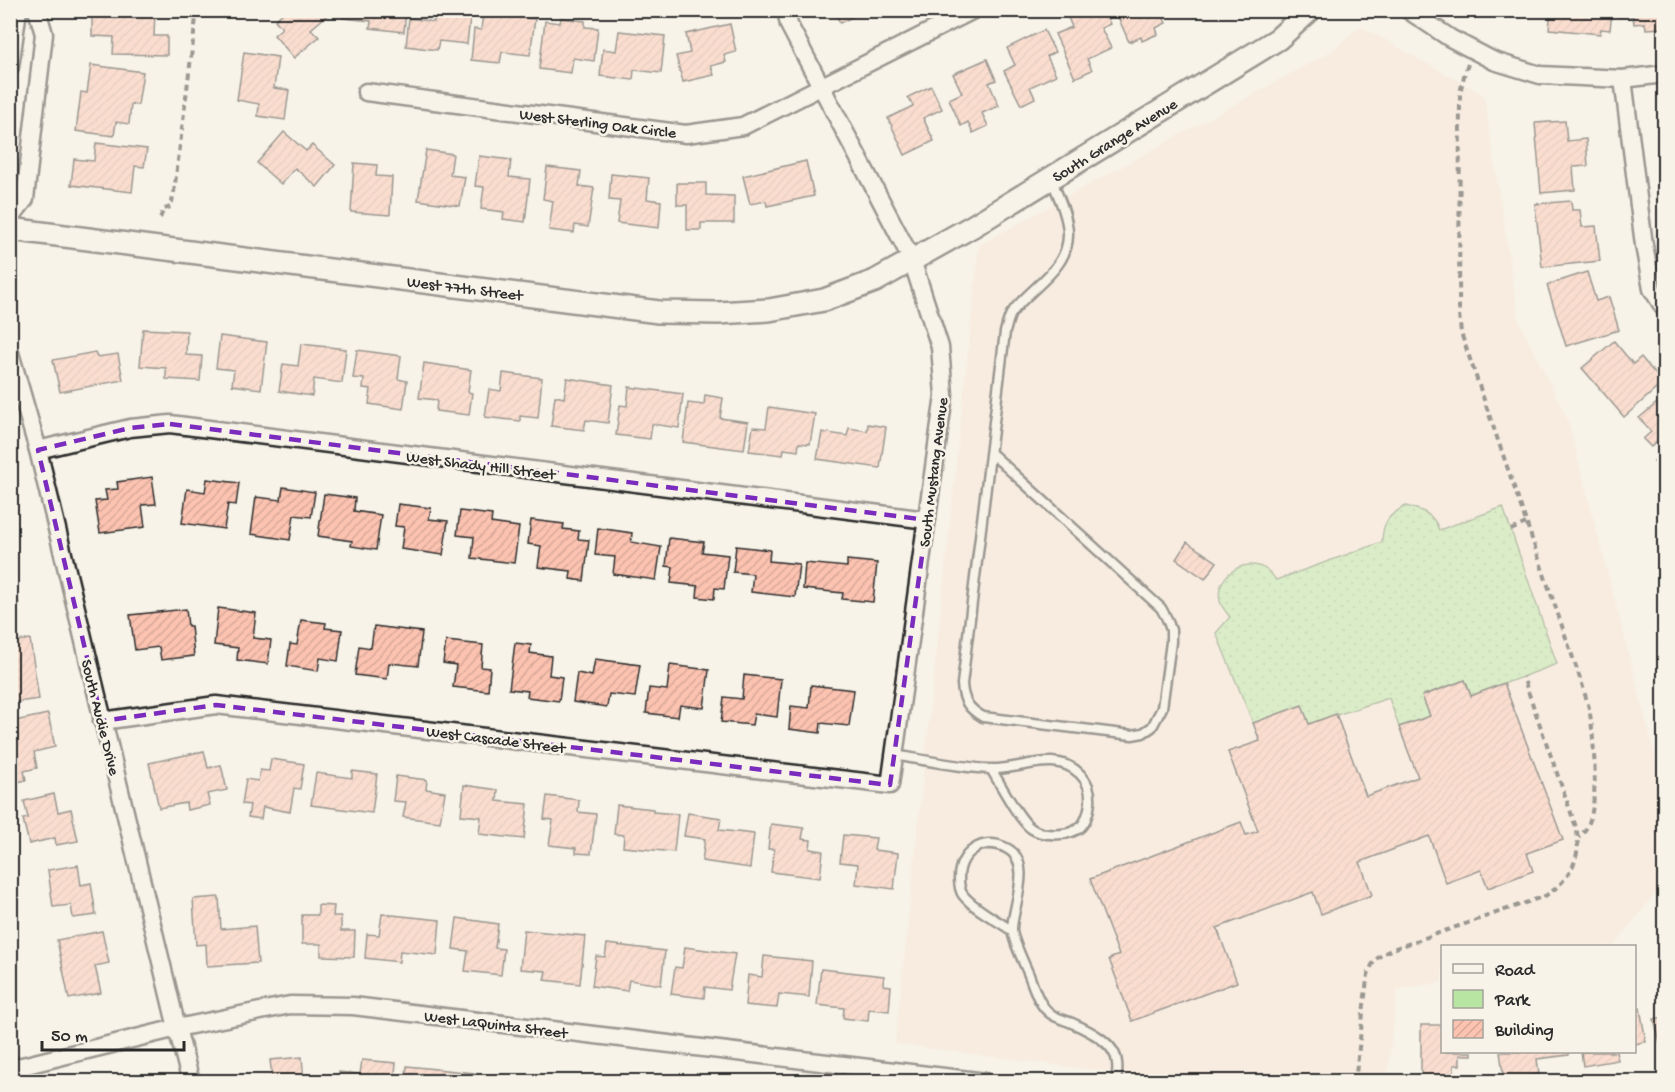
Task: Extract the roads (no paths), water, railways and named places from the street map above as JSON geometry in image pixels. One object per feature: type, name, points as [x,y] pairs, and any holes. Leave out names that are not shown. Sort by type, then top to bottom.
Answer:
[{"type":"street","points":[[10,67],[18,10]]},
{"type":"street","points":[[10,218],[25,199],[45,34],[37,10]]},
{"type":"street","name":"South Mustang Avenue","points":[[786,10],[789,25],[912,260],[940,347],[944,394],[890,785]]},
{"type":"street","name":"West Sterling Oak Circle","points":[[366,92],[686,134],[743,126],[973,10]]},
{"type":"street","name":"South Grange Avenue","points":[[912,260],[1278,39],[1310,10]]},
{"type":"street","points":[[1408,10],[1450,38],[1494,61],[1540,75],[1623,79],[1665,74]]},
{"type":"street","points":[[1623,79],[1652,289],[1665,308]]},
{"type":"street","name":"West 77th Street","points":[[10,230],[659,312],[717,313],[769,310],[824,300],[875,281],[912,260]]},
{"type":"street","name":"South Audie Drive","points":[[10,353],[38,450],[191,1082]]},
{"type":"street","name":"West Shady Hill Street","points":[[38,450],[130,428],[170,424],[927,520]]},
{"type":"street","name":"West Cascade Street","points":[[102,721],[216,705],[890,785]]},
{"type":"street","name":"West LaQuinta Street","points":[[10,1070],[177,1028],[290,1005],[353,1006],[986,1082]]},
{"type":"lane","points":[[991,453],[1161,609],[1167,619],[1171,630],[1171,642],[1162,708],[1152,727],[1143,733],[1132,735],[983,717],[974,712],[963,696],[962,684],[1005,332],[1009,316],[1055,269],[1065,252],[1068,234],[1065,216],[1051,178]]},
{"type":"lane","points":[[894,755],[991,769],[1054,762],[1073,767],[1084,778],[1090,789],[1090,804],[1086,819],[1079,830],[1066,834],[1050,835],[1032,829],[1018,813],[991,769]]},
{"type":"lane","points":[[1011,930],[1020,879],[1018,860],[1008,848],[996,844],[985,844],[963,858],[959,868],[962,894],[1011,930],[1040,1001],[1050,1014],[1080,1026],[1106,1041],[1118,1061],[1116,1082]]}]
